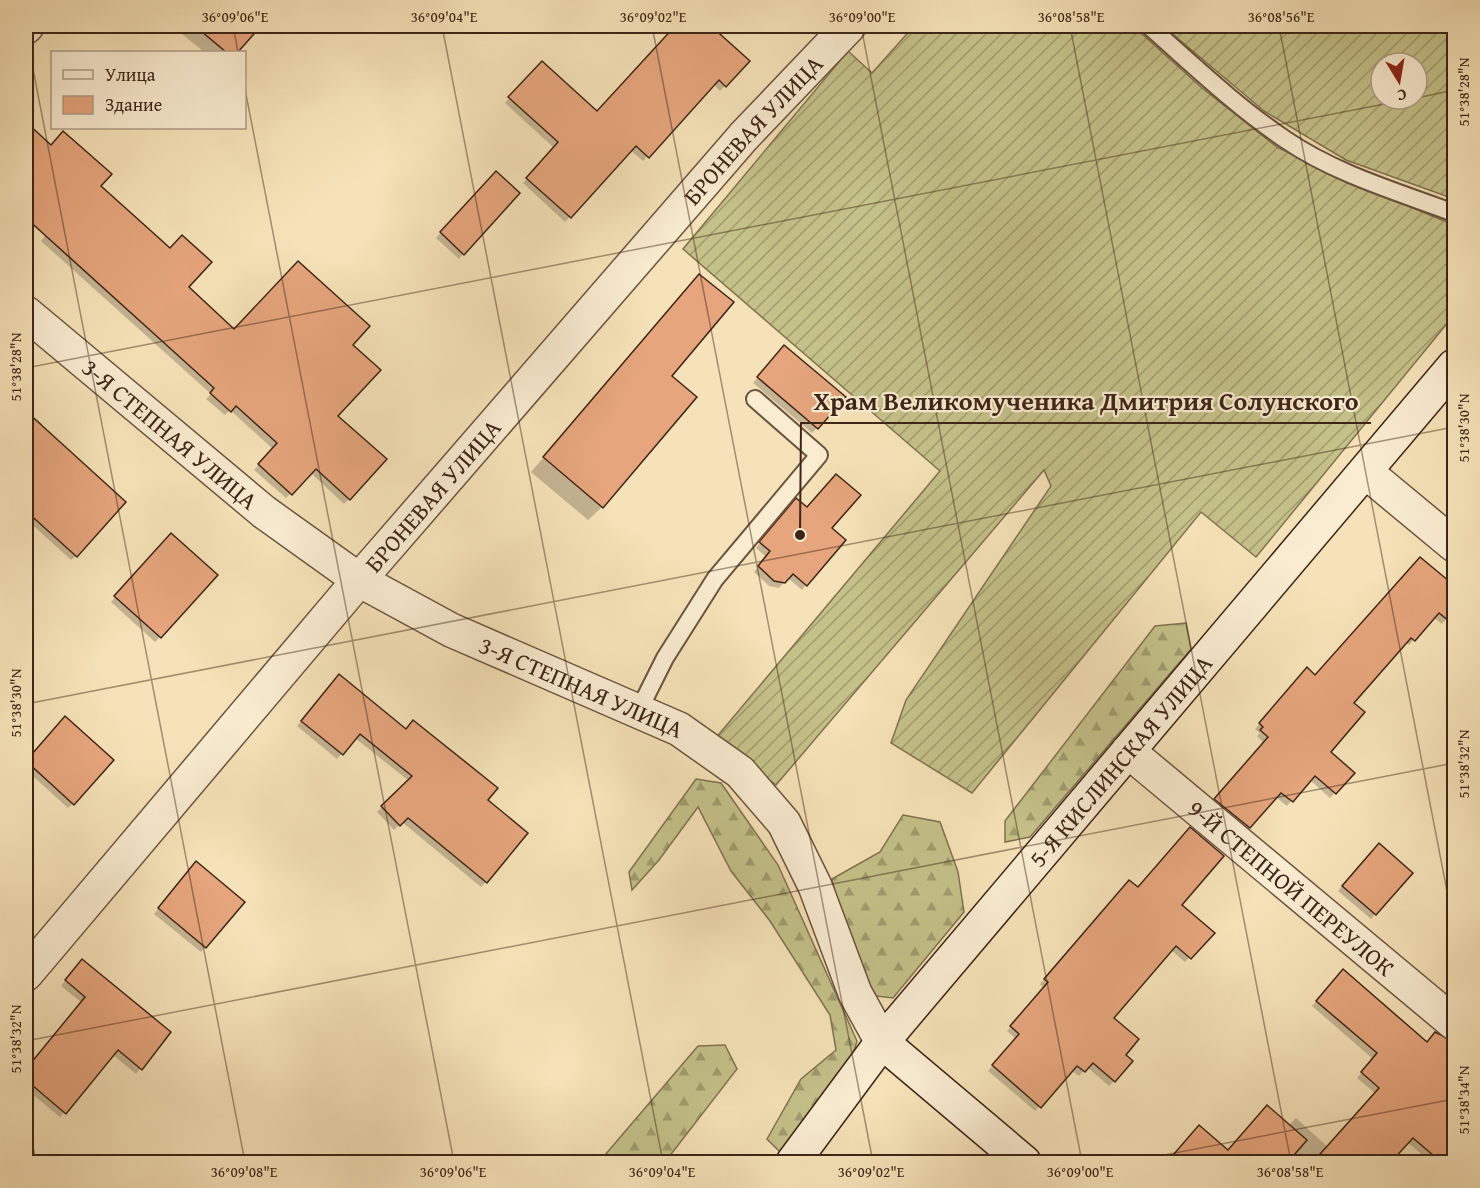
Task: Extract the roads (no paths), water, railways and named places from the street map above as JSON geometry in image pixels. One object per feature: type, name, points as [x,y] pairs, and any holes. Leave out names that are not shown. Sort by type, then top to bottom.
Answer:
[{"type":"street","name":"БРОНЕВАЯ УЛИЦА","points":[[26,974],[359,580],[736,146],[849,26]]},
{"type":"street","name":"3-Я СТЕПНАЯ УЛИЦА","points":[[26,313],[264,512],[359,580],[451,630],[679,729],[740,771],[784,824],[815,886],[855,993],[882,1041],[1024,1162]]},
{"type":"street","name":"5-Я КИСЛИНСКАЯ УЛИЦА","points":[[793,1162],[882,1041],[1455,366]]},
{"type":"street","points":[[1366,472],[1455,545]]},
{"type":"street","name":"9-Й СТЕПНОЙ ПЕРЕУЛОК","points":[[1128,751],[1455,1023]]},
{"type":"lane","points":[[1149,26],[1213,83],[1287,141],[1348,173],[1455,213]]},
{"type":"lane","points":[[638,712],[664,658],[715,579],[819,455],[755,399]]},
{"type":"place","name":"Храм Великомученика Дмитрия Солунского","points":[[800,535]]}]
